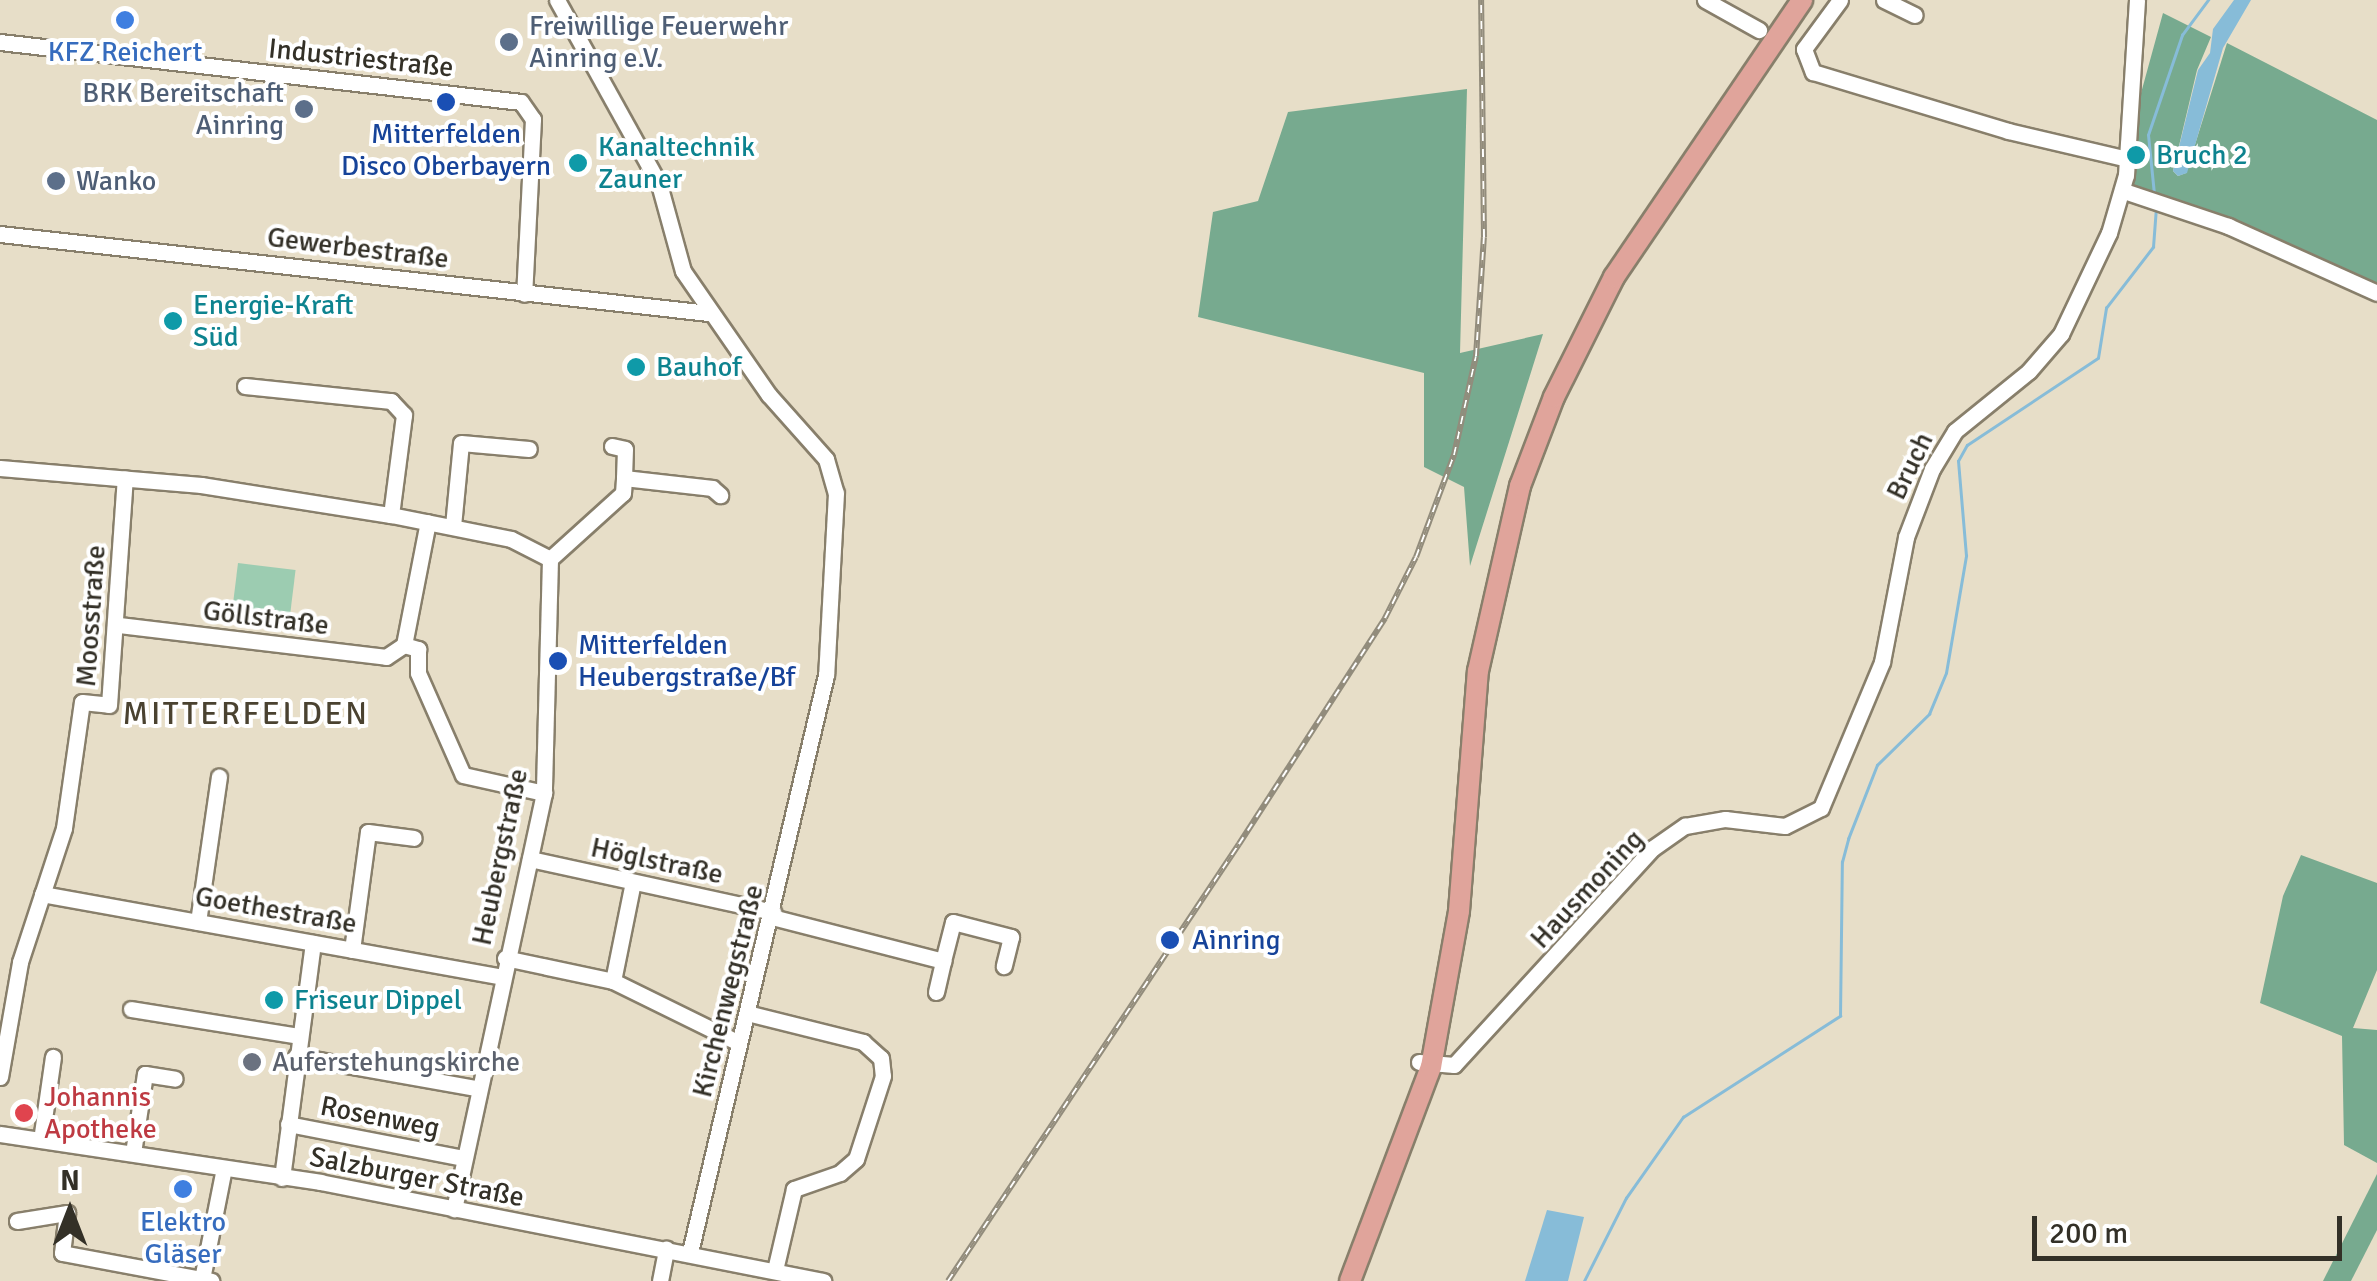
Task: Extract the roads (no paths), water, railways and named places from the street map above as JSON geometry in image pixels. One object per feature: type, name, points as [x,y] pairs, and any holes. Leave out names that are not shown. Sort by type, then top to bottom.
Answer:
[{"type":"main road","points":[[1350,1281],[1425,1064],[1459,911],[1474,704],[1493,586],[1536,443],[1614,276],[1802,0]]},
{"type":"main road","points":[[1762,56],[1758,30],[1785,24]]},
{"type":"street","name":"Kirchenwegstraße","points":[[557,0],[659,184],[677,258],[709,314],[834,476],[831,615],[812,743],[690,1252]]},
{"type":"street","points":[[1704,0],[1758,30]]},
{"type":"street","points":[[1840,0],[1804,49],[1813,72],[2008,131],[2127,159]]},
{"type":"street","points":[[1884,0],[1915,14]]},
{"type":"street","name":"Bruch","points":[[1821,808],[1882,662],[1906,537],[1932,469],[1955,431],[2029,371],[2060,334],[2124,191],[2137,0]]},
{"type":"street","name":"Industriestraße","points":[[0,42],[521,102],[534,119],[524,294]]},
{"type":"street","points":[[2124,191],[2377,293]]},
{"type":"street","name":"Gewerbestraße","points":[[0,234],[709,314]]},
{"type":"street","points":[[245,386],[391,402],[404,415],[390,514]]},
{"type":"street","points":[[453,526],[461,443],[529,449]]},
{"type":"street","points":[[0,468],[125,479],[390,514],[511,539],[550,558],[623,492],[625,448],[612,446]]},
{"type":"street","points":[[624,478],[712,488],[720,495]]},
{"type":"street","name":"Moosstraße","points":[[0,1077],[20,962],[64,828],[82,702],[110,705],[119,625],[125,479]]},
{"type":"street","points":[[428,522],[404,645],[418,649],[418,673],[463,775],[544,794]]},
{"type":"street","name":"Heubergstraße","points":[[454,1209],[500,976],[544,794],[550,558]]},
{"type":"street","name":"Göllstraße","points":[[119,625],[386,657],[404,645]]},
{"type":"street","points":[[198,922],[219,777]]},
{"type":"street","name":"Hausmoning","points":[[1425,1064],[1454,1065],[1653,848],[1686,826],[1725,818],[1785,826],[1821,808]]},
{"type":"street","points":[[352,950],[368,832],[414,838]]},
{"type":"street","name":"Höglstraße","points":[[530,859],[772,914],[943,961]]},
{"type":"street","points":[[613,980],[633,882]]},
{"type":"street","name":"Goethestraße","points":[[42,894],[500,976]]},
{"type":"street","points":[[936,992],[953,922],[1011,937],[1004,966]]},
{"type":"street","points":[[282,1178],[313,943]]},
{"type":"street","points":[[505,958],[613,980],[739,1042]]},
{"type":"street","points":[[132,1009],[299,1036]]},
{"type":"street","points":[[747,1012],[864,1042],[881,1058],[883,1076],[856,1159],[840,1173],[794,1190],[775,1270]]},
{"type":"street","name":"Rosenweg","points":[[296,1056],[476,1088]]},
{"type":"street","points":[[41,1140],[53,1057]]},
{"type":"street","points":[[133,1153],[145,1074],[175,1079]]},
{"type":"street","name":"Rosenweg","points":[[288,1124],[463,1158]]},
{"type":"street","name":"Salzburger Straße","points":[[0,1134],[282,1178],[690,1252],[823,1281]]},
{"type":"street","points":[[17,1221],[67,1213],[62,1253],[207,1280],[224,1168]]},
{"type":"street","points":[[660,1281],[666,1250]]},
{"type":"water","points":[[2234,0],[2251,0],[2223,48],[2187,173],[2178,176],[2173,171],[2198,70],[2210,53],[2213,29]]},
{"type":"water","points":[[1547,1210],[1584,1217],[1568,1281],[1525,1281]]},
{"type":"waterway","points":[[2154,194],[2148,135],[2182,35],[2208,0]]},
{"type":"waterway","points":[[1584,1281],[1626,1198],[1683,1117],[1840,1016],[1842,862],[1848,839],[1877,765],[1929,714],[1946,673],[1966,556],[1958,461],[1967,445],[2098,358],[2106,308],[2153,247],[2156,207]]},
{"type":"railway","points":[[948,1281],[1239,844],[1385,618],[1416,557],[1454,455],[1476,356],[1484,237],[1481,0]]},
{"type":"place","name":"KFZ Reichert","points":[[125,20]]},
{"type":"place","name":"Freiwillige Feuerwehr Ainring e.V.","points":[[509,42]]},
{"type":"place","name":"Mitterfelden Disco Oberbayern","points":[[446,102]]},
{"type":"place","name":"BRK Bereitschaft Ainring","points":[[304,109]]},
{"type":"place","name":"Bruch 2","points":[[2136,155]]},
{"type":"place","name":"Kanaltechnik Zauner","points":[[578,163]]},
{"type":"place","name":"Wanko","points":[[56,181]]},
{"type":"place","name":"Energie-Kraft Süd","points":[[173,321]]},
{"type":"place","name":"Bauhof","points":[[636,367]]},
{"type":"place","name":"Mitterfelden Heubergstraße/Bf","points":[[558,661]]},
{"type":"place","name":"Ainring","points":[[1170,940]]},
{"type":"place","name":"Friseur Dippel","points":[[274,1000]]},
{"type":"place","name":"Auferstehungskirche","points":[[252,1062]]},
{"type":"place","name":"Johannis Apotheke","points":[[24,1113]]},
{"type":"place","name":"Elektro Gläser","points":[[183,1189]]},
{"type":"district","name":"MITTERFELDEN","points":[[246,714]]}]
